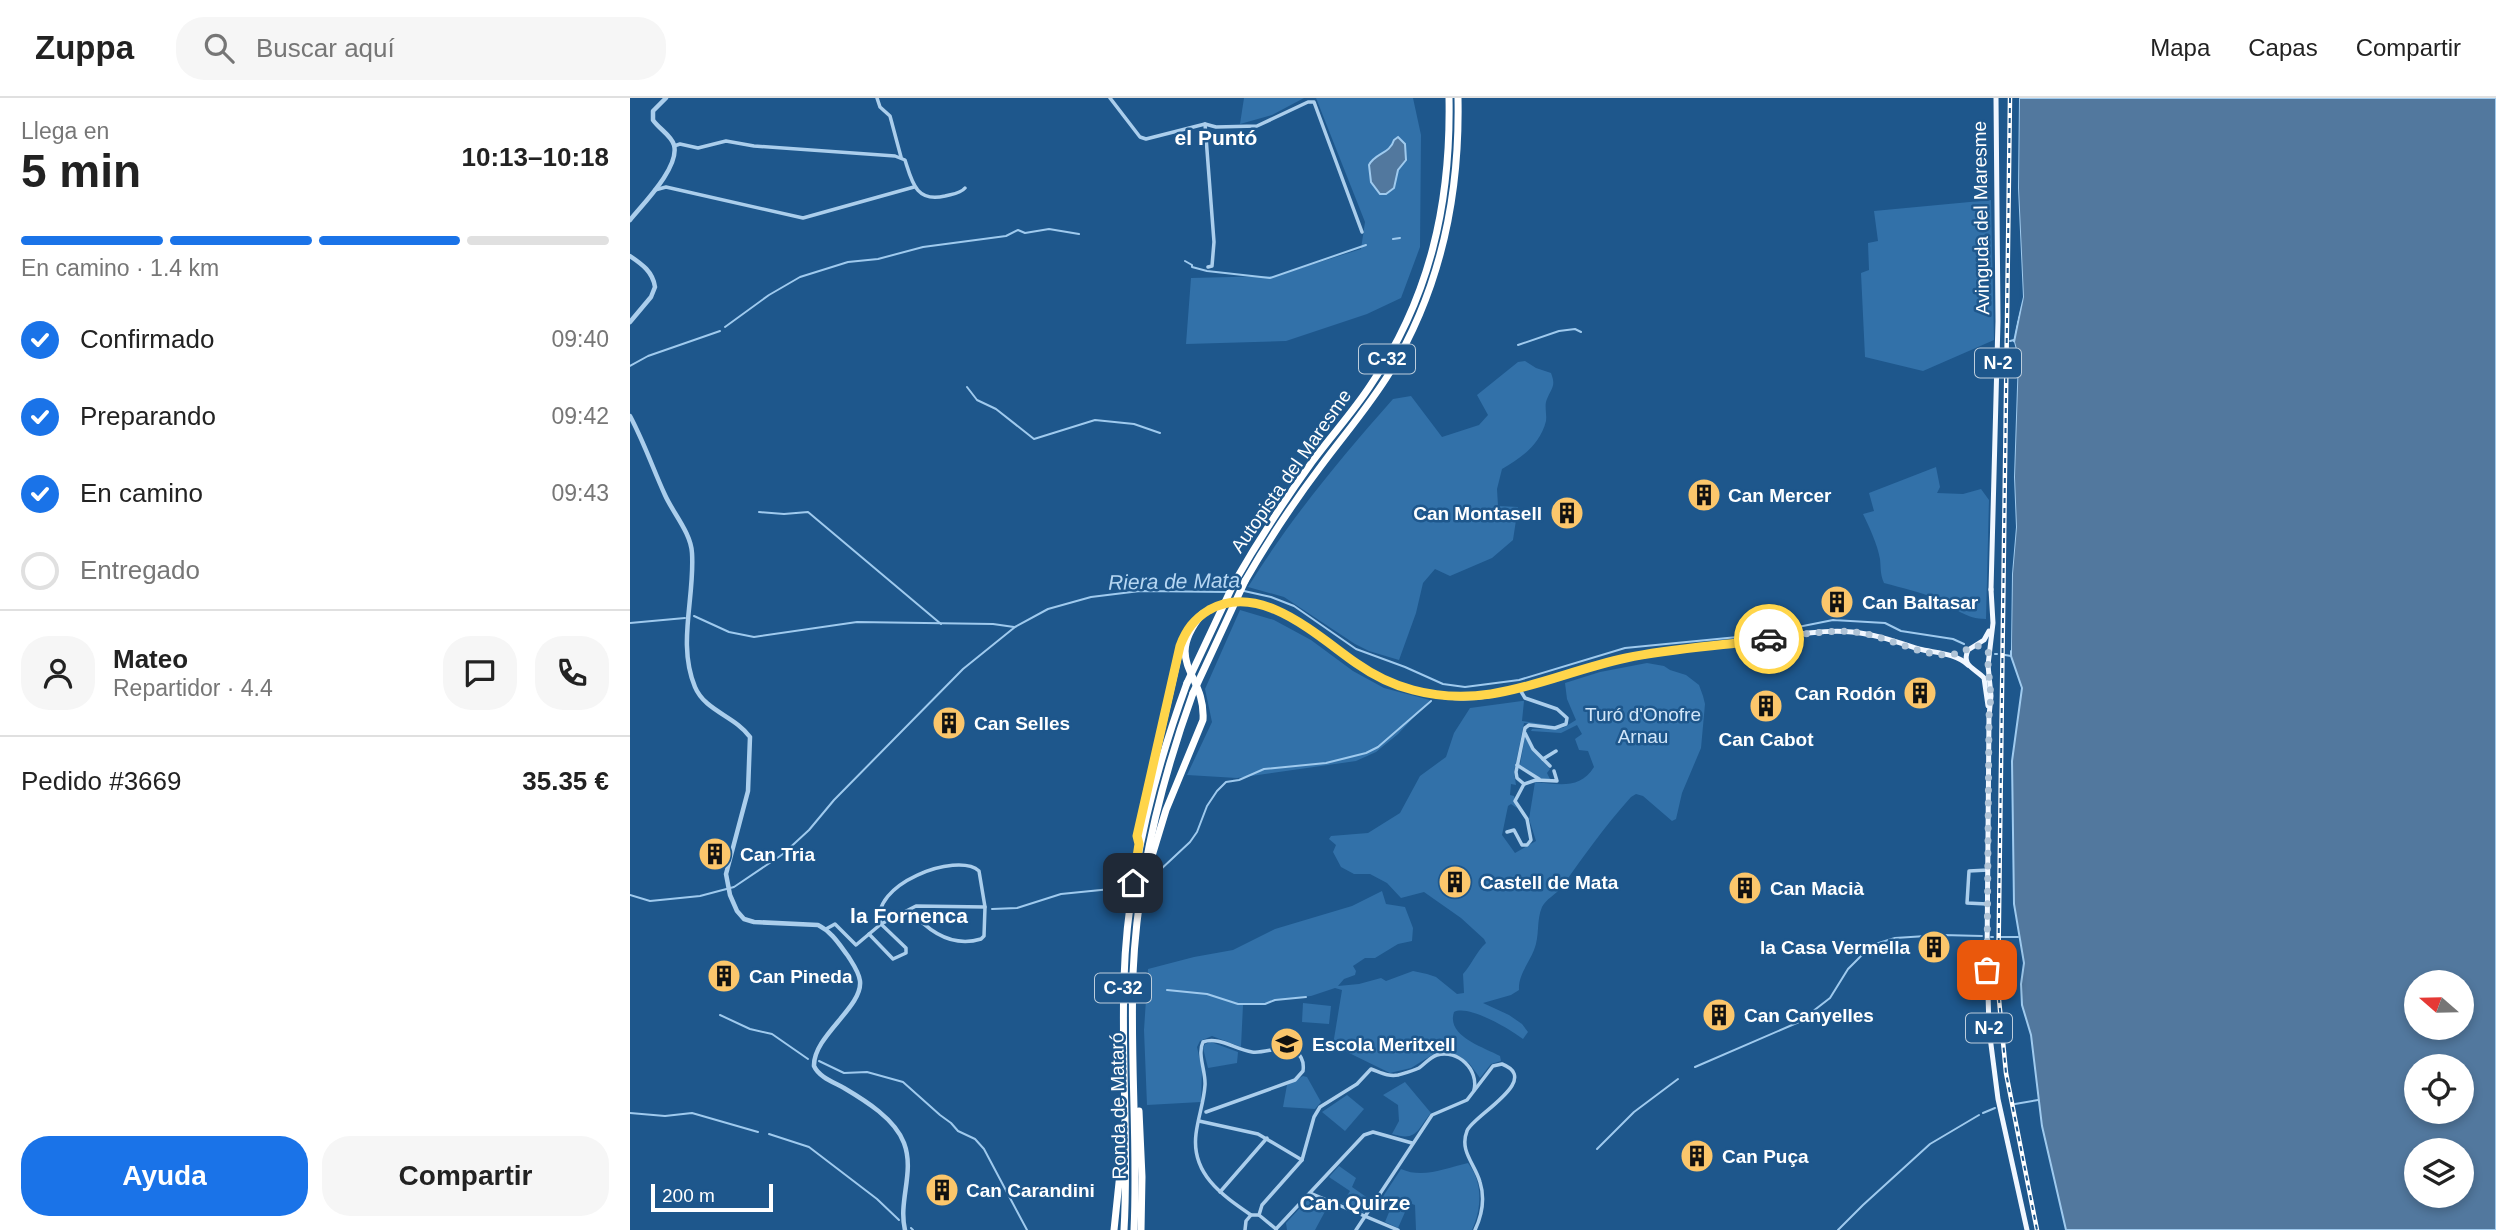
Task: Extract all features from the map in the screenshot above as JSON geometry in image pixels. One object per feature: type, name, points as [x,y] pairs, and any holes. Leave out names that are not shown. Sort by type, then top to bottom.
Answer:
[{"type":"highway","name":"Autopista del Maresme","points":[[1234,583],[1280,507],[1370,386],[1413,307],[1434,248],[1446,187],[1449,98]]},
{"type":"highway","name":"Autopista del Maresme","points":[[1245,582],[1289,510],[1380,388],[1421,312],[1441,255],[1452,203],[1458,142],[1458,98]]},
{"type":"highway","name":"Ronda de Mataró","points":[[1134,1230],[1133,977],[1138,918],[1154,821],[1171,756],[1193,693],[1245,582]]},
{"type":"highway","name":"Ronda de Mataró","points":[[1124,1230],[1124,978],[1130,903],[1139,844],[1157,773],[1187,683],[1234,583]]},
{"type":"highway","points":[[1139,844],[1137,836],[1144,802],[1180,646],[1187,630],[1202,614]]},
{"type":"highway","points":[[1138,918],[1166,810],[1203,720],[1203,706],[1184,652],[1187,636],[1202,614]]},
{"type":"highway","points":[[1133,1044],[1138,1078],[1141,1230]]},
{"type":"highway","points":[[1114,1230],[1125,1132]]},
{"type":"main road","name":"Avinguda del Maresme","points":[[1975,646],[1984,640],[1989,631],[1991,589],[1998,332],[1996,98]]},
{"type":"main road","name":"Avinguda del Maresme","points":[[1989,653],[1993,623],[1991,589]]},
{"type":"main road","points":[[1202,614],[1223,604],[1240,601],[1272,609],[1309,628],[1374,674],[1408,689],[1428,694],[1481,697],[1575,670],[1661,652],[1841,631],[1872,635],[1962,659],[1975,670],[1982,670],[1988,665]]},
{"type":"main road","points":[[1946,655],[1975,646],[1982,646],[1989,653]]},
{"type":"main road","points":[[1968,650],[1968,665]]},
{"type":"main road","name":"N-2","points":[[1989,653],[1991,696],[1988,1010],[1992,1065],[2027,1230]]},
{"type":"main road","name":"N-2","points":[[1975,670],[1986,682],[1989,716]]},
{"type":"street","points":[[630,220],[672,165],[675,155],[671,139],[653,120],[653,111],[666,98]]},
{"type":"street","points":[[877,98],[880,107],[890,116],[901,158]]},
{"type":"street","points":[[1110,98],[1143,139],[1160,138],[1205,124],[1216,127],[1257,126],[1308,102],[1314,102],[1362,232]]},
{"type":"street","points":[[1205,124],[1214,242],[1212,266],[1208,267]]},
{"type":"street","points":[[674,146],[680,144],[698,148],[726,142],[901,158],[905,160],[914,187],[922,195],[933,197],[961,192],[965,188]]},
{"type":"street","points":[[653,191],[666,187],[803,218],[914,187]]},
{"type":"street","points":[[630,256],[647,270],[655,286],[651,297],[630,322]]},
{"type":"street","points":[[630,416],[692,551],[688,661],[695,688],[706,702],[745,729],[750,737],[748,791],[739,832],[727,868],[726,883],[730,895],[744,919],[818,925],[826,929],[855,967],[860,985],[854,1000],[817,1051],[814,1066],[822,1076],[882,1115],[894,1126],[902,1139],[908,1160],[902,1215],[905,1230]]},
{"type":"street","points":[[1519,688],[1525,698],[1553,707],[1567,718],[1566,724],[1555,728],[1529,725],[1524,731],[1516,776],[1524,785]]},
{"type":"street","points":[[1507,832],[1514,830],[1522,845],[1527,845],[1531,840],[1527,819],[1517,806],[1515,798],[1524,785],[1540,780],[1557,781],[1552,768],[1530,743],[1524,731]]},
{"type":"street","points":[[1543,759],[1556,751]]},
{"type":"street","points":[[1517,765],[1540,780]]},
{"type":"street","points":[[869,934],[893,959],[906,953],[906,948],[881,924],[880,908],[887,896],[908,881],[934,868],[977,868],[985,907],[984,936],[979,941],[949,939],[935,933],[909,910]]},
{"type":"street","points":[[1987,904],[1967,903],[1967,884],[1969,871],[1988,870]]},
{"type":"street","points":[[826,929],[835,924],[856,946],[881,924],[921,904],[985,907]]},
{"type":"street","points":[[1206,1122],[1204,1110],[1206,1082],[1200,1051],[1203,1042],[1214,1040],[1255,1053],[1288,1048],[1297,1052],[1302,1059],[1303,1071],[1295,1080],[1204,1110],[1195,1143],[1198,1160],[1208,1180],[1251,1215],[1259,1215],[1277,1230],[1367,1133],[1375,1132],[1413,1143]]},
{"type":"street","points":[[1259,1215],[1262,1205],[1302,1160],[1316,1113],[1330,1100],[1360,1082],[1371,1069],[1389,1075],[1399,1074],[1418,1068],[1436,1055],[1448,1055],[1462,1061],[1472,1070],[1476,1079],[1473,1092]]},
{"type":"street","points":[[1356,1230],[1432,1115],[1464,1102],[1490,1070],[1498,1064],[1506,1065],[1512,1069],[1514,1081],[1501,1100],[1475,1119],[1466,1133],[1466,1152],[1480,1182],[1482,1213],[1475,1230]]},
{"type":"street","points":[[1199,1121],[1267,1138],[1302,1160]]},
{"type":"street","points":[[1220,1192],[1267,1138]]},
{"type":"street","points":[[1310,1193],[1398,1230]]},
{"type":"street","points":[[1245,1230],[1246,1221],[1251,1215]]},
{"type":"green space","points":[[1244,98],[1304,98],[1272,115],[1240,124]]},
{"type":"green space","points":[[1316,98],[1413,98],[1421,135],[1420,247],[1401,298],[1367,314],[1286,341],[1186,344],[1191,278],[1276,276],[1361,249],[1365,222]]},
{"type":"green space","points":[[1991,200],[1994,340],[1923,371],[1865,357],[1861,273],[1869,270],[1868,243],[1878,241],[1874,211]]},
{"type":"green space","points":[[1525,361],[1551,373],[1553,384],[1546,401],[1546,421],[1539,437],[1523,455],[1502,469],[1497,489],[1498,506],[1518,507],[1513,540],[1492,558],[1450,576],[1435,569],[1423,583],[1416,613],[1399,660],[1355,644],[1284,597],[1248,587],[1316,490],[1393,399],[1411,396],[1442,437],[1479,425],[1488,415],[1477,395],[1518,362]]},
{"type":"green space","points":[[1936,467],[1940,487],[1937,493],[1963,494],[1981,489],[1989,500],[1986,619],[1967,615],[1932,597],[1884,583],[1881,574],[1877,547],[1863,514],[1874,511],[1869,493]]},
{"type":"green space","points":[[1240,610],[1274,620],[1311,640],[1353,671],[1384,688],[1430,700],[1398,734],[1376,752],[1356,761],[1237,778],[1187,775],[1212,722],[1205,689]]},
{"type":"green space","name":"Turó d'Onofre Arnau","points":[[1647,663],[1664,666],[1686,675],[1699,685],[1705,704],[1701,748],[1682,793],[1676,819],[1672,821],[1643,796],[1636,794],[1631,797],[1561,888],[1544,904],[1539,918],[1536,945],[1522,974],[1519,990],[1483,1003],[1522,1024],[1528,1032],[1523,1039],[1479,1014],[1460,1010],[1454,1012],[1455,1028],[1468,1040],[1500,1056],[1501,1061],[1491,1064],[1480,1078],[1469,1063],[1446,1052],[1432,1055],[1411,1068],[1390,1073],[1345,1051],[1332,1051],[1342,990],[1335,988],[1311,996],[1243,1005],[1241,1047],[1212,1036],[1200,1041],[1197,1047],[1202,1070],[1201,1102],[1147,1105],[1144,1030],[1148,969],[1233,950],[1275,929],[1352,906],[1382,891],[1386,904],[1405,907],[1413,928],[1412,941],[1398,944],[1375,958],[1365,958],[1353,966],[1355,975],[1344,979],[1338,986],[1381,978],[1386,981],[1413,971],[1436,977],[1457,994],[1464,993],[1463,974],[1486,943],[1484,939],[1461,918],[1424,892],[1401,898],[1387,883],[1370,874],[1354,874],[1341,867],[1333,852],[1336,845],[1329,839],[1331,836],[1368,833],[1400,813],[1420,776],[1446,757],[1454,733],[1470,708],[1524,701],[1522,721],[1555,726],[1524,723],[1514,772],[1516,785],[1511,784],[1510,795],[1514,796],[1517,808],[1511,804],[1508,806],[1502,835],[1515,853],[1536,841],[1529,819],[1535,782],[1568,784],[1582,779],[1594,767],[1588,751],[1579,750],[1575,739],[1582,734],[1577,725],[1561,733],[1531,731],[1532,729],[1563,728],[1576,720],[1567,699],[1565,683],[1600,672]]},
{"type":"green space","points":[[1525,736],[1532,749],[1550,769],[1547,773],[1550,779],[1542,780],[1520,765]]},
{"type":"green space","points":[[1303,1003],[1331,1006],[1329,1024],[1302,1022]]},
{"type":"green space","points":[[1211,1042],[1238,1052],[1237,1063],[1208,1068],[1203,1048]]},
{"type":"green space","points":[[1303,1076],[1307,1077],[1321,1102],[1315,1109],[1283,1107],[1287,1085]]},
{"type":"green space","points":[[1405,1082],[1431,1113],[1416,1132],[1401,1136],[1392,1134],[1399,1121],[1398,1105],[1383,1095]]},
{"type":"green space","points":[[1347,1095],[1364,1109],[1345,1131],[1322,1112]]},
{"type":"green space","points":[[1468,1163],[1476,1179],[1479,1196],[1478,1213],[1472,1230],[1416,1230],[1415,1205],[1409,1203],[1398,1228],[1385,1222],[1392,1205],[1382,1198],[1401,1169],[1426,1173]]},
{"type":"green space","points":[[1339,1166],[1356,1178],[1352,1187],[1372,1201],[1364,1213],[1342,1204],[1350,1191],[1329,1177]]},
{"type":"green space","points":[[1311,1196],[1329,1204],[1315,1230],[1287,1230],[1286,1223]]},
{"type":"shaded area","points":[[2019,98],[2496,98],[2496,1230],[2066,1230],[2042,1126],[2031,1035],[2022,1005],[2024,963],[2014,904],[2012,761],[2022,688],[2011,656],[2018,357],[2014,342],[2023,297],[2018,188]]},
{"type":"shaded area","points":[[1398,137],[1405,144],[1406,160],[1398,170],[1394,188],[1386,194],[1380,194],[1371,182],[1369,165]]},
{"type":"pier","points":[[2016,98],[2019,98],[2018,188],[2023,297],[2013,338],[2011,337],[2020,296],[2015,188]]},
{"type":"pier","points":[[2014,342],[2018,357],[2014,477],[2016,527],[2011,650],[2008,652],[2014,358],[2011,343]]},
{"type":"waterway","points":[[725,327],[769,295],[800,277],[848,262],[878,259],[923,247],[1006,236],[1018,230],[1025,233],[1049,229],[1079,234]]},
{"type":"waterway","points":[[1393,239],[1400,238]]},
{"type":"waterway","points":[[1185,261],[1192,267],[1207,271],[1270,278],[1366,245]]},
{"type":"waterway","points":[[1518,345],[1559,331],[1575,329],[1581,332]]},
{"type":"waterway","points":[[630,366],[648,356],[720,331]]},
{"type":"waterway","points":[[2010,341],[2014,340]]},
{"type":"waterway","points":[[967,387],[977,400],[996,409],[1034,439],[1095,420],[1134,424],[1160,433]]},
{"type":"waterway","points":[[759,512],[808,512],[941,624]]},
{"type":"waterway","name":"Riera de Mata","points":[[630,895],[650,901],[700,896],[734,887],[783,854],[963,669],[1015,627],[1048,609],[1091,597],[1140,591],[1228,592]]},
{"type":"waterway","name":"Riera de Mata","points":[[1244,591],[1294,606],[1356,649],[1443,684],[1465,687],[1519,680],[1625,648],[1758,635],[1833,620],[1885,623],[1901,631],[1953,639],[1964,644]]},
{"type":"waterway","points":[[694,616],[729,632],[754,637],[857,622],[993,624],[1014,627]]},
{"type":"waterway","points":[[630,623],[685,618]]},
{"type":"waterway","name":"Riera de Mata","points":[[2005,655],[2011,656]]},
{"type":"waterway","points":[[1159,871],[1190,842],[1207,806],[1226,782],[1239,780],[1264,769],[1326,763],[1366,753],[1378,747],[1431,701]]},
{"type":"waterway","points":[[992,909],[1017,908],[1061,894],[1111,889]]},
{"type":"waterway","points":[[1695,1067],[1799,1022],[1830,998],[1848,969],[1872,945],[1895,938],[1982,936]]},
{"type":"waterway","points":[[2001,937],[2018,937]]},
{"type":"waterway","points":[[1167,990],[1207,994],[1238,1004],[1265,1004],[1275,1000],[1306,997]]},
{"type":"waterway","points":[[720,1015],[750,1029],[772,1034],[808,1059]]},
{"type":"waterway","points":[[819,1061],[844,1073],[867,1072],[903,1082],[958,1131],[975,1139],[984,1149],[1027,1230]]},
{"type":"waterway","points":[[1597,1149],[1634,1112],[1678,1079]]},
{"type":"waterway","points":[[2015,1104],[2038,1100]]},
{"type":"waterway","points":[[1983,1113],[1995,1108]]},
{"type":"waterway","points":[[630,1113],[665,1116],[692,1113],[758,1132]]},
{"type":"waterway","points":[[1838,1230],[1930,1144],[1979,1115]]},
{"type":"waterway","points":[[769,1134],[809,1147],[877,1199],[899,1220]]},
{"type":"railway","points":[[2010,98],[1998,989],[2006,1073],[2037,1230]]},
{"type":"way so far","points":[[1769,639],[1841,631],[1883,637],[1946,655],[1962,653],[1978,646],[1987,650],[1990,656],[1988,665],[1991,696],[1987,970]]},
{"type":"place","name":"Can Mercer","points":[[1704,495]]},
{"type":"place","name":"Can Montasell","points":[[1567,513]]},
{"type":"place","name":"Can Baltasar","points":[[1837,602]]},
{"type":"place","name":"Can Rodón","points":[[1920,693]]},
{"type":"place","name":"Can Cabot","points":[[1766,706]]},
{"type":"place","name":"Can Selles","points":[[949,723]]},
{"type":"place","name":"Can Tria","points":[[715,854]]},
{"type":"place","name":"Castell de Mata","points":[[1455,882]]},
{"type":"place","name":"Can Macià","points":[[1745,888]]},
{"type":"place","name":"la Casa Vermella","points":[[1934,947]]},
{"type":"place","name":"Can Pineda","points":[[724,976]]},
{"type":"place","name":"Can Canyelles","points":[[1719,1015]]},
{"type":"place","name":"Escola Meritxell","points":[[1287,1044]]},
{"type":"place","name":"Can Puça","points":[[1697,1156]]},
{"type":"place","name":"Can Carandini","points":[[942,1190]]},
{"type":"district","name":"el Puntó","points":[[1216,137]]},
{"type":"district","name":"la Fornenca","points":[[909,915]]},
{"type":"district","name":"Can Quirze","points":[[1355,1202]]},
{"type":"route","points":[[1133,883],[1139,844],[1137,836],[1182,639],[1198,617],[1229,602],[1248,602],[1272,609],[1309,628],[1374,674],[1408,689],[1453,697],[1511,691],[1575,670],[1654,653],[1769,639]]}]
